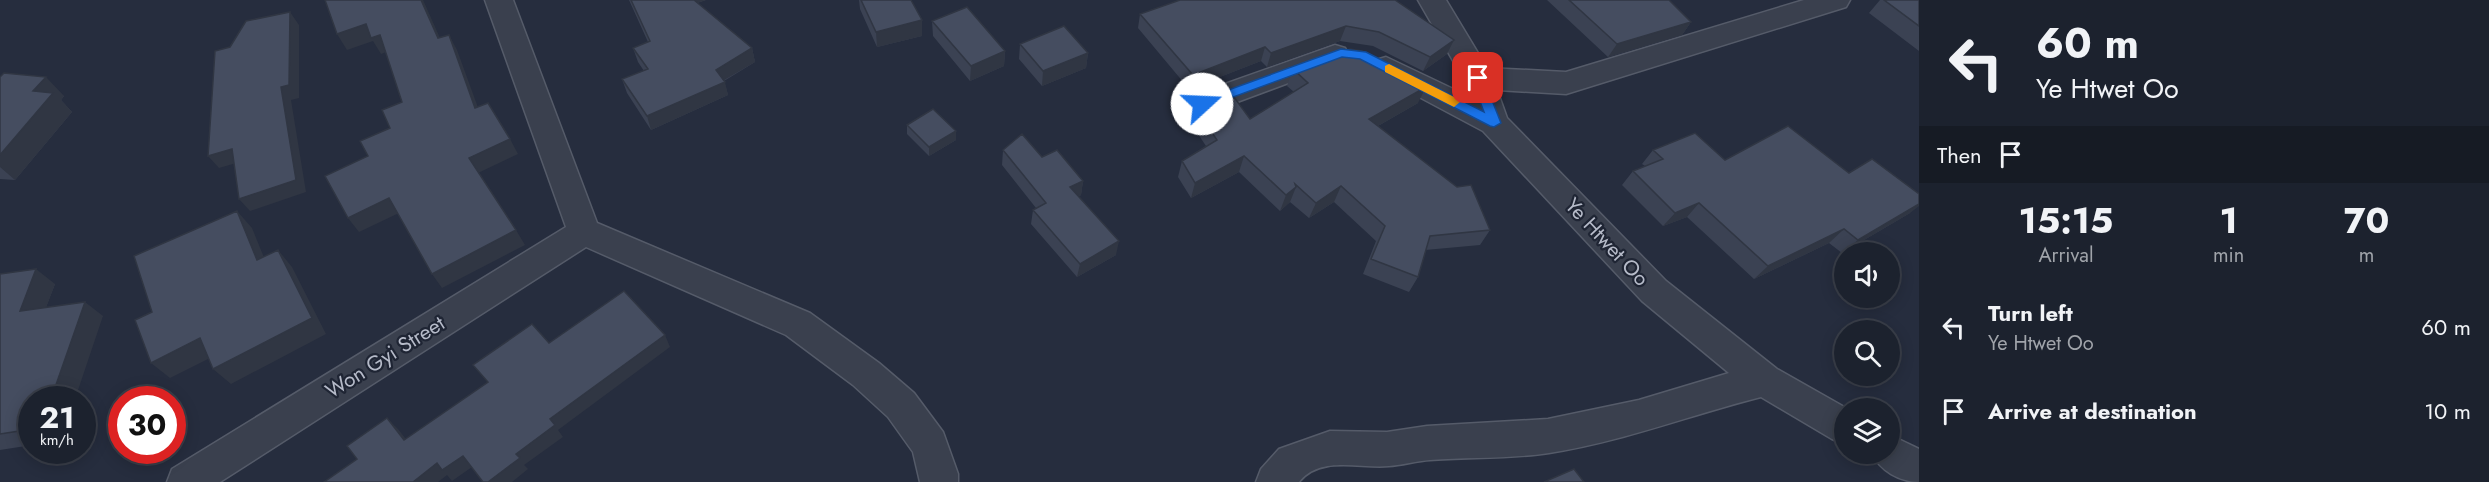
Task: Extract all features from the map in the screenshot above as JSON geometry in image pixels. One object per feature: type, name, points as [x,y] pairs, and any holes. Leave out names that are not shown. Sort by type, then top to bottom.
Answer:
[{"type":"street","points":[[499,0],[584,232],[798,324],[866,374],[901,405],[930,444],[939,474],[939,482]]},
{"type":"street","name":"Ye Htwet Oo","points":[[1432,0],[1478,78],[1494,123],[1654,291],[1764,380],[1834,420]]},
{"type":"street","points":[[1478,78],[1566,83],[1836,0]]},
{"type":"street","points":[[1202,104],[1341,53],[1362,55],[1494,123]]},
{"type":"street","name":"Won Gyi Street","points":[[186,482],[584,232]]},
{"type":"street","points":[[1275,482],[1292,461],[1330,447],[1387,449],[1427,443],[1548,436],[1640,417],[1702,396],[1764,380]]},
{"type":"street","points":[[1900,458],[1919,469]]},
{"type":"building","points":[[325,0],[421,0],[438,38],[449,35],[475,108],[488,103],[510,139],[469,158],[516,230],[432,274],[389,198],[348,218],[325,176],[368,156],[360,141],[390,128],[382,110],[402,102],[380,35],[371,38],[366,24],[337,34]]},
{"type":"building","points":[[631,0],[694,0],[752,48],[716,70],[725,82],[647,116],[622,79],[648,69],[633,48],[650,41]]},
{"type":"building","points":[[861,0],[911,0],[922,20],[876,32]]},
{"type":"building","points":[[1180,0],[1395,0],[1454,40],[1430,57],[1379,32],[1346,26],[1271,53],[1265,47],[1193,75],[1140,14]]},
{"type":"building","points":[[1569,0],[1669,0],[1691,22],[1617,44]]},
{"type":"building","points":[[1884,0],[1919,0],[1919,26]]},
{"type":"building","points":[[967,7],[1005,51],[971,66],[932,21]]},
{"type":"building","points":[[290,12],[289,85],[281,87],[296,180],[239,199],[232,149],[208,156],[215,51],[230,47],[246,21]]},
{"type":"building","points":[[1064,26],[1088,53],[1043,71],[1020,44]]},
{"type":"building","points":[[1350,49],[1362,51],[1414,77],[1426,87],[1369,119],[1457,187],[1471,185],[1490,230],[1430,236],[1418,277],[1371,259],[1385,226],[1341,186],[1316,203],[1295,184],[1296,187],[1286,195],[1244,156],[1195,183],[1182,161],[1217,140],[1192,103],[1231,93],[1250,119],[1308,83],[1293,69]]},
{"type":"building","points":[[4,73],[46,77],[33,91],[53,93],[0,155],[0,77]]},
{"type":"building","points":[[933,109],[956,131],[929,147],[907,125]]},
{"type":"building","points":[[1788,126],[1849,173],[1872,159],[1919,194],[1919,204],[1858,240],[1844,229],[1768,266],[1699,203],[1675,213],[1633,171],[1663,159],[1653,150],[1695,133],[1725,160]]},
{"type":"building","points":[[1022,134],[1042,157],[1057,150],[1083,181],[1070,187],[1119,241],[1080,264],[1033,210],[1046,203],[1003,150]]},
{"type":"building","points":[[237,211],[257,260],[278,250],[312,318],[213,369],[200,338],[151,363],[135,320],[152,312],[134,256]]},
{"type":"building","points":[[36,269],[20,311],[85,302],[56,386],[18,386],[18,431],[0,434],[0,274]]},
{"type":"building","points":[[624,291],[665,335],[550,419],[555,425],[516,454],[520,458],[488,482],[483,482],[463,456],[442,470],[437,463],[413,482],[324,482],[357,459],[347,446],[387,418],[404,440],[488,382],[473,365],[532,324],[549,343]]},
{"type":"building","points":[[1574,469],[1584,482],[1544,482]]},
{"type":"slow traffic","points":[[1389,69],[1454,102]]},
{"type":"route","points":[[1202,104],[1341,53],[1362,55],[1494,123],[1478,78]]}]
